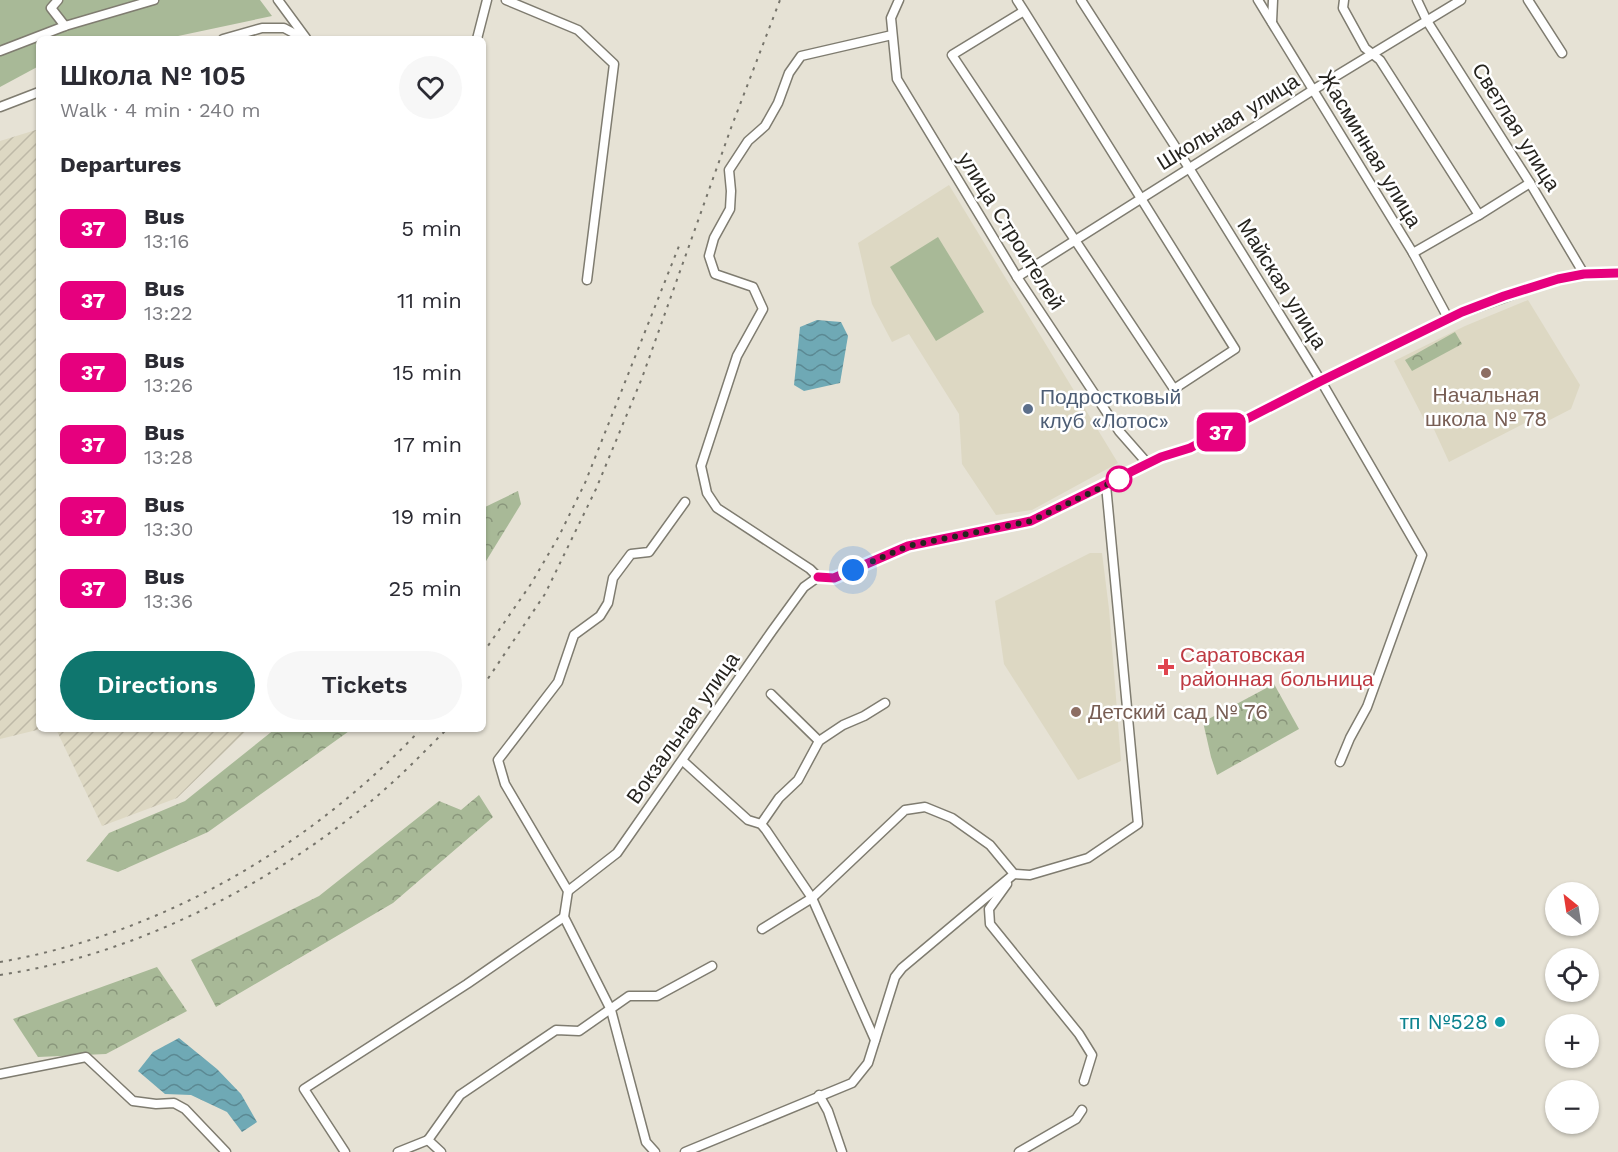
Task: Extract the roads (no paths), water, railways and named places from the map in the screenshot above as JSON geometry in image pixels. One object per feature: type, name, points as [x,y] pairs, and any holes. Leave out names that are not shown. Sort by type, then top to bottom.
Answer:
[{"type":"street","points":[[58,0],[51,8],[65,26]]},
{"type":"street","points":[[39,36],[154,0]]},
{"type":"street","points":[[278,0],[304,36]]},
{"type":"street","points":[[478,36],[487,0]]},
{"type":"street","points":[[506,0],[578,30],[614,64],[587,280]]},
{"type":"street","name":"улица Строителей","points":[[899,0],[891,18],[897,79],[1017,277],[1119,431],[1148,464]]},
{"type":"street","points":[[1017,0],[1024,11],[1142,198],[1234,349],[1174,389],[952,55],[1024,11]]},
{"type":"street","name":"Майская улица","points":[[1081,0],[1189,168],[1321,381],[1422,555],[1366,707],[1340,762]]},
{"type":"street","name":"Жасминная улица","points":[[1258,0],[1413,254],[1448,318]]},
{"type":"street","points":[[1272,22],[1273,0]]},
{"type":"street","points":[[1344,0],[1343,8],[1365,48],[1380,60],[1479,215]]},
{"type":"street","name":"Светлая улица","points":[[1417,0],[1427,21],[1530,183],[1584,274]]},
{"type":"street","name":"Школьная улица","points":[[1017,277],[1312,90],[1461,0]]},
{"type":"street","points":[[1528,0],[1562,53]]},
{"type":"street","points":[[234,36],[262,28],[285,28],[300,36]]},
{"type":"street","points":[[892,35],[801,56],[789,73],[765,126],[748,141],[729,170],[730,209],[714,238],[709,256],[715,274],[753,287],[763,309],[737,356],[701,466],[707,493],[717,508],[810,569],[818,577],[834,578],[908,546],[1031,521],[1148,464],[1190,448],[1448,318],[1542,284]]},
{"type":"street","points":[[0,51],[36,37]]},
{"type":"street","points":[[0,107],[36,93]]},
{"type":"street","points":[[1413,254],[1530,183]]},
{"type":"street","points":[[685,1152],[852,1083],[868,1063],[895,977],[934,940],[1014,874],[1030,875],[1088,858],[1138,824],[1106,485]]},
{"type":"street","points":[[655,1152],[646,1142],[611,1010],[564,917],[568,891],[505,784],[498,760],[558,682],[574,635],[600,616],[608,603],[613,578],[631,554],[649,552],[685,502]]},
{"type":"street","name":"Вокзальная улица","points":[[568,891],[617,854],[771,631],[804,587],[818,577]]},
{"type":"street","points":[[771,694],[819,741]]},
{"type":"street","points":[[761,824],[779,798],[798,780],[819,741],[843,724],[864,716],[885,703]]},
{"type":"street","points":[[683,761],[747,820],[761,824],[812,898],[875,1040]]},
{"type":"street","points":[[762,929],[812,898],[905,810],[925,807],[952,818],[990,845],[1014,874]]},
{"type":"street","points":[[1014,874],[989,909],[990,924],[1079,1034],[1092,1055],[1084,1081]]},
{"type":"street","points":[[345,1152],[304,1089],[467,984],[564,917]]},
{"type":"street","points":[[398,1152],[428,1140],[460,1095],[556,1030],[579,1031],[629,996],[657,996],[712,966]]},
{"type":"street","points":[[0,1074],[39,1064],[86,1057],[133,1101],[156,1104],[174,1103],[185,1109],[226,1152]]},
{"type":"street","points":[[819,1095],[828,1111],[842,1152]]},
{"type":"street","points":[[1019,1152],[1076,1119],[1082,1110]]},
{"type":"street","points":[[428,1140],[441,1152]]},
{"type":"water","points":[[817,320],[841,322],[848,336],[840,383],[804,391],[794,385],[800,327]]},
{"type":"water","points":[[179,1038],[217,1069],[241,1094],[257,1122],[242,1132],[227,1112],[191,1095],[165,1094],[138,1071],[153,1052]]},
{"type":"railway","points":[[486,682],[545,594],[596,489],[642,378],[731,128],[780,0]]},
{"type":"railway","points":[[486,649],[531,584],[559,536],[585,483],[679,246]]},
{"type":"railway","points":[[0,962],[60,949],[118,931],[229,880],[281,848],[331,812],[418,732]]},
{"type":"railway","points":[[0,975],[98,952],[193,915],[238,891],[282,865],[364,807],[444,732]]},
{"type":"place","name":"Начальная школа № 78","points":[[1486,373]]},
{"type":"place","name":"Подростковый клуб «Лотос»","points":[[1028,409]]},
{"type":"place","name":"Саратовская районная больница","points":[[1166,667]]},
{"type":"place","name":"Детский сад № 76","points":[[1076,712]]},
{"type":"place","name":"тп №528","points":[[1500,1022]]}]
